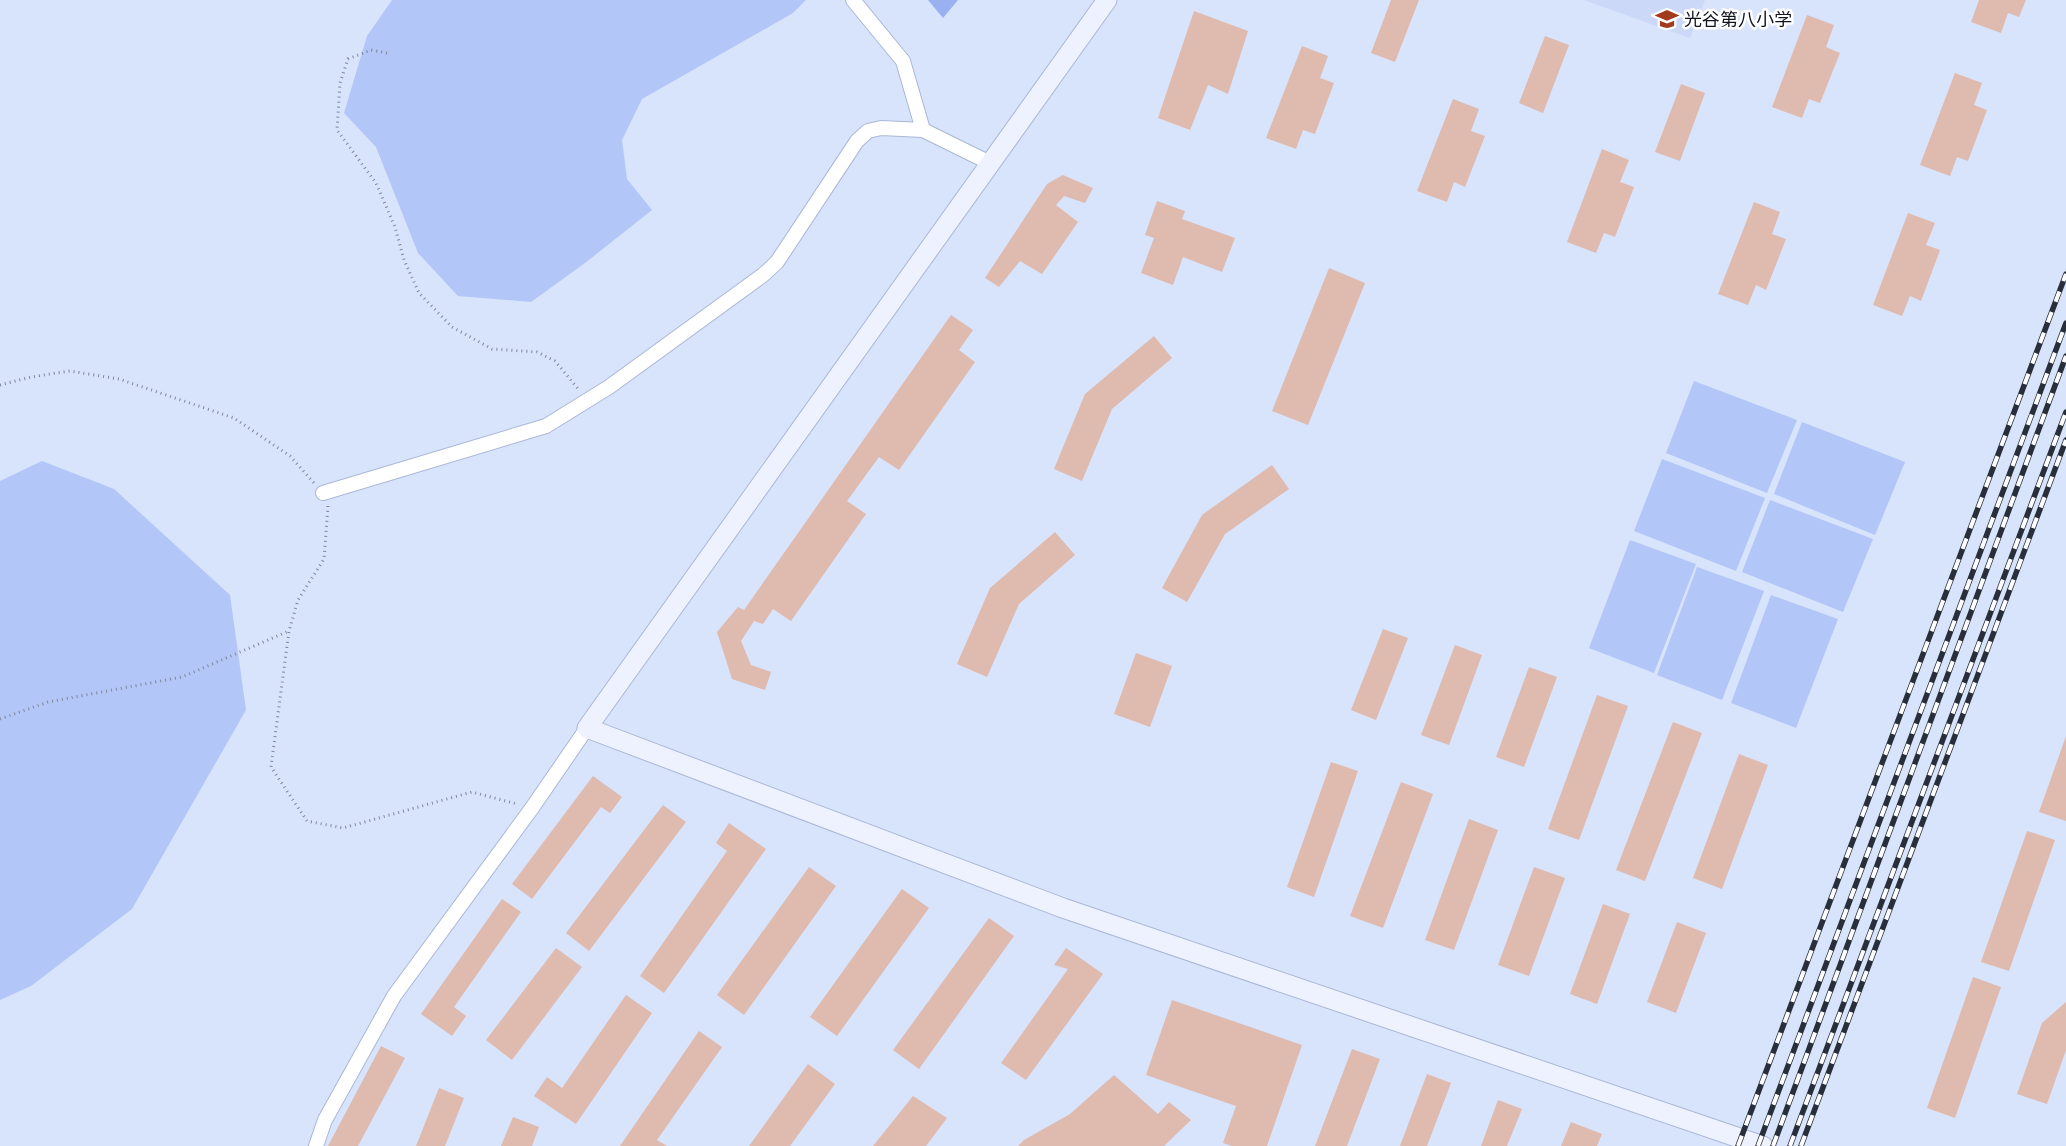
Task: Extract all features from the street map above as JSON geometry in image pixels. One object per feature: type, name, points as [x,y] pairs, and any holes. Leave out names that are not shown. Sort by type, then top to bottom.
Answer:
[{"type":"main road","points":[[1107,0],[587,728],[1063,908],[1763,1146]]},
{"type":"street","points":[[853,0],[903,61],[922,130]]},
{"type":"street","points":[[323,494],[546,426],[609,387],[763,275],[777,262],[858,141],[868,131],[881,128],[922,130],[990,163]]},
{"type":"street","points":[[316,1146],[325,1120],[394,996],[532,808],[587,728]]},
{"type":"path","points":[[387,54],[371,50],[348,59],[340,83],[337,130],[376,184],[395,226],[404,260],[420,292],[452,327],[492,349],[537,352],[555,361],[588,400]]},
{"type":"path","points":[[0,385],[30,377],[70,371],[119,379],[234,418],[290,456],[323,494],[329,509],[324,559],[298,600],[289,631],[271,767],[307,821],[343,828],[472,792],[532,808]]},
{"type":"path","points":[[0,719],[48,702],[182,677],[289,631]]},
{"type":"shaded area","points":[[392,0],[806,0],[793,13],[642,99],[622,140],[627,179],[652,210],[585,263],[531,302],[458,296],[418,253],[376,147],[344,113],[367,36]]},
{"type":"shaded area","points":[[928,0],[958,0],[943,18]]},
{"type":"shaded area","name":"光谷第八小学","points":[[1584,0],[1705,0],[1690,38]]},
{"type":"shaded area","points":[[1694,381],[1797,420],[1767,493],[1666,453]]},
{"type":"shaded area","points":[[1802,422],[1905,462],[1875,535],[1774,494]]},
{"type":"shaded area","points":[[1662,459],[1765,498],[1736,571],[1634,531]]},
{"type":"shaded area","points":[[42,461],[114,489],[230,595],[246,710],[132,909],[31,986],[0,1000],[0,481]]},
{"type":"shaded area","points":[[1770,500],[1873,539],[1843,612],[1742,572]]},
{"type":"shaded area","points":[[1630,540],[1696,564],[1654,673],[1589,648]]},
{"type":"shaded area","points":[[1697,567],[1764,591],[1722,700],[1657,675]]},
{"type":"shaded area","points":[[1771,595],[1838,619],[1796,728],[1731,703]]},
{"type":"building","points":[[1391,0],[1419,0],[1395,62],[1371,53]]},
{"type":"building","points":[[1979,0],[2026,0],[2019,17],[2008,13],[2001,33],[1971,22]]},
{"type":"building","points":[[1194,11],[1248,31],[1228,94],[1208,85],[1190,130],[1158,118]]},
{"type":"building","points":[[1807,15],[1834,25],[1826,47],[1840,53],[1820,103],[1809,99],[1802,118],[1772,107]]},
{"type":"building","points":[[1545,36],[1569,45],[1543,113],[1519,103]]},
{"type":"building","points":[[1302,46],[1328,56],[1320,78],[1334,83],[1315,134],[1303,130],[1296,149],[1266,138]]},
{"type":"building","points":[[1955,73],[1982,83],[1974,105],[1987,110],[1968,161],[1957,157],[1950,176],[1920,165]]},
{"type":"building","points":[[1681,84],[1705,93],[1680,161],[1655,152]]},
{"type":"building","points":[[1453,99],[1479,109],[1471,131],[1485,136],[1465,187],[1454,182],[1447,202],[1417,191]]},
{"type":"building","points":[[1602,149],[1629,160],[1620,182],[1634,187],[1615,237],[1604,233],[1596,253],[1567,242]]},
{"type":"building","points":[[1063,175],[1093,188],[1085,203],[1064,196],[1056,205],[1078,222],[1042,274],[1020,261],[999,287],[985,278],[1047,184]]},
{"type":"building","points":[[1157,201],[1185,211],[1182,219],[1235,238],[1222,272],[1183,257],[1173,285],[1141,273],[1154,238],[1145,235]]},
{"type":"building","points":[[1754,202],[1780,212],[1772,234],[1786,239],[1766,290],[1756,285],[1748,305],[1718,294]]},
{"type":"building","points":[[1908,213],[1935,223],[1926,245],[1940,250],[1921,301],[1910,296],[1902,316],[1873,305]]},
{"type":"building","points":[[1329,268],[1365,283],[1308,425],[1272,411]]},
{"type":"building","points":[[951,315],[973,330],[959,350],[975,362],[899,470],[879,457],[847,501],[866,514],[791,621],[773,609],[763,624],[754,621],[741,641],[751,665],[771,672],[765,690],[732,679],[717,632],[738,607],[744,610]]},
{"type":"building","points":[[1154,336],[1172,358],[1112,409],[1082,481],[1054,469],[1085,394]]},
{"type":"building","points":[[1272,465],[1289,489],[1225,534],[1187,602],[1162,588],[1202,515]]},
{"type":"building","points":[[1055,532],[1075,555],[1019,604],[987,677],[957,664],[990,588]]},
{"type":"building","points":[[1383,629],[1408,638],[1376,720],[1351,710]]},
{"type":"building","points":[[1455,645],[1482,655],[1449,745],[1421,735]]},
{"type":"building","points":[[1136,653],[1172,666],[1150,727],[1114,714]]},
{"type":"building","points":[[1529,667],[1557,677],[1524,767],[1496,757]]},
{"type":"building","points":[[1597,695],[1628,706],[1579,840],[1548,829]]},
{"type":"building","points":[[1673,722],[1702,733],[1645,881],[1616,870]]},
{"type":"building","points":[[2066,736],[2066,821],[2039,812]]},
{"type":"building","points":[[1739,754],[1768,765],[1722,889],[1693,878]]},
{"type":"building","points":[[1331,762],[1358,771],[1314,897],[1287,887]]},
{"type":"building","points":[[593,776],[622,797],[610,813],[601,807],[532,899],[512,884]]},
{"type":"building","points":[[1401,782],[1433,794],[1383,928],[1350,916]]},
{"type":"building","points":[[663,805],[686,822],[589,951],[566,933]]},
{"type":"building","points":[[1469,819],[1498,830],[1454,950],[1425,940]]},
{"type":"building","points":[[729,823],[766,849],[664,993],[640,976],[727,851],[716,843]]},
{"type":"building","points":[[2027,831],[2055,840],[2009,971],[1981,962]]},
{"type":"building","points":[[809,867],[836,886],[744,1015],[717,995]]},
{"type":"building","points":[[1534,867],[1565,878],[1529,976],[1498,965]]},
{"type":"building","points":[[902,889],[929,908],[837,1036],[810,1017]]},
{"type":"building","points":[[502,899],[521,912],[454,1007],[466,1016],[452,1036],[421,1014]]},
{"type":"building","points":[[1603,904],[1630,914],[1597,1004],[1570,994]]},
{"type":"building","points":[[989,918],[1014,936],[919,1069],[893,1050]]},
{"type":"building","points":[[1677,922],[1706,933],[1676,1013],[1647,1002]]},
{"type":"building","points":[[556,948],[582,967],[512,1060],[486,1040]]},
{"type":"building","points":[[1066,948],[1103,974],[1026,1080],[1001,1063],[1068,969],[1054,965]]},
{"type":"building","points":[[1973,977],[2001,987],[1955,1118],[1927,1108]]},
{"type":"building","points":[[626,995],[652,1013],[576,1124],[534,1096],[547,1077],[562,1088]]},
{"type":"building","points":[[1172,1000],[1302,1045],[1267,1146],[1232,1146],[1223,1143],[1236,1106],[1146,1075]]},
{"type":"building","points":[[2066,1002],[2066,1050],[2047,1104],[2017,1094],[2042,1023]]},
{"type":"building","points":[[699,1031],[722,1047],[657,1140],[667,1146],[620,1146]]},
{"type":"building","points":[[381,1046],[405,1058],[358,1146],[328,1146]]},
{"type":"building","points":[[1352,1049],[1380,1059],[1347,1146],[1315,1146]]},
{"type":"building","points":[[808,1064],[835,1084],[790,1146],[749,1146]]},
{"type":"building","points":[[1427,1074],[1451,1083],[1427,1146],[1400,1146]]},
{"type":"building","points":[[1114,1075],[1158,1114],[1169,1102],[1191,1120],[1164,1146],[1018,1146],[1024,1140],[1070,1114]]},
{"type":"building","points":[[439,1088],[464,1098],[445,1146],[416,1146]]},
{"type":"building","points":[[913,1096],[947,1118],[926,1146],[873,1146]]},
{"type":"building","points":[[1498,1100],[1522,1109],[1507,1146],[1481,1146]]},
{"type":"building","points":[[513,1117],[539,1127],[532,1146],[501,1146]]},
{"type":"building","points":[[1571,1122],[1602,1134],[1597,1146],[1561,1146]]},
{"type":"railway","points":[[1738,1146],[2066,274]]},
{"type":"railway","points":[[1758,1146],[2066,323]]},
{"type":"railway","points":[[1773,1146],[2066,356]]},
{"type":"railway","points":[[1790,1146],[2066,412]]},
{"type":"railway","points":[[1801,1146],[2066,440]]},
{"type":"place","name":"光谷第八小学","points":[[1667,19]]}]
